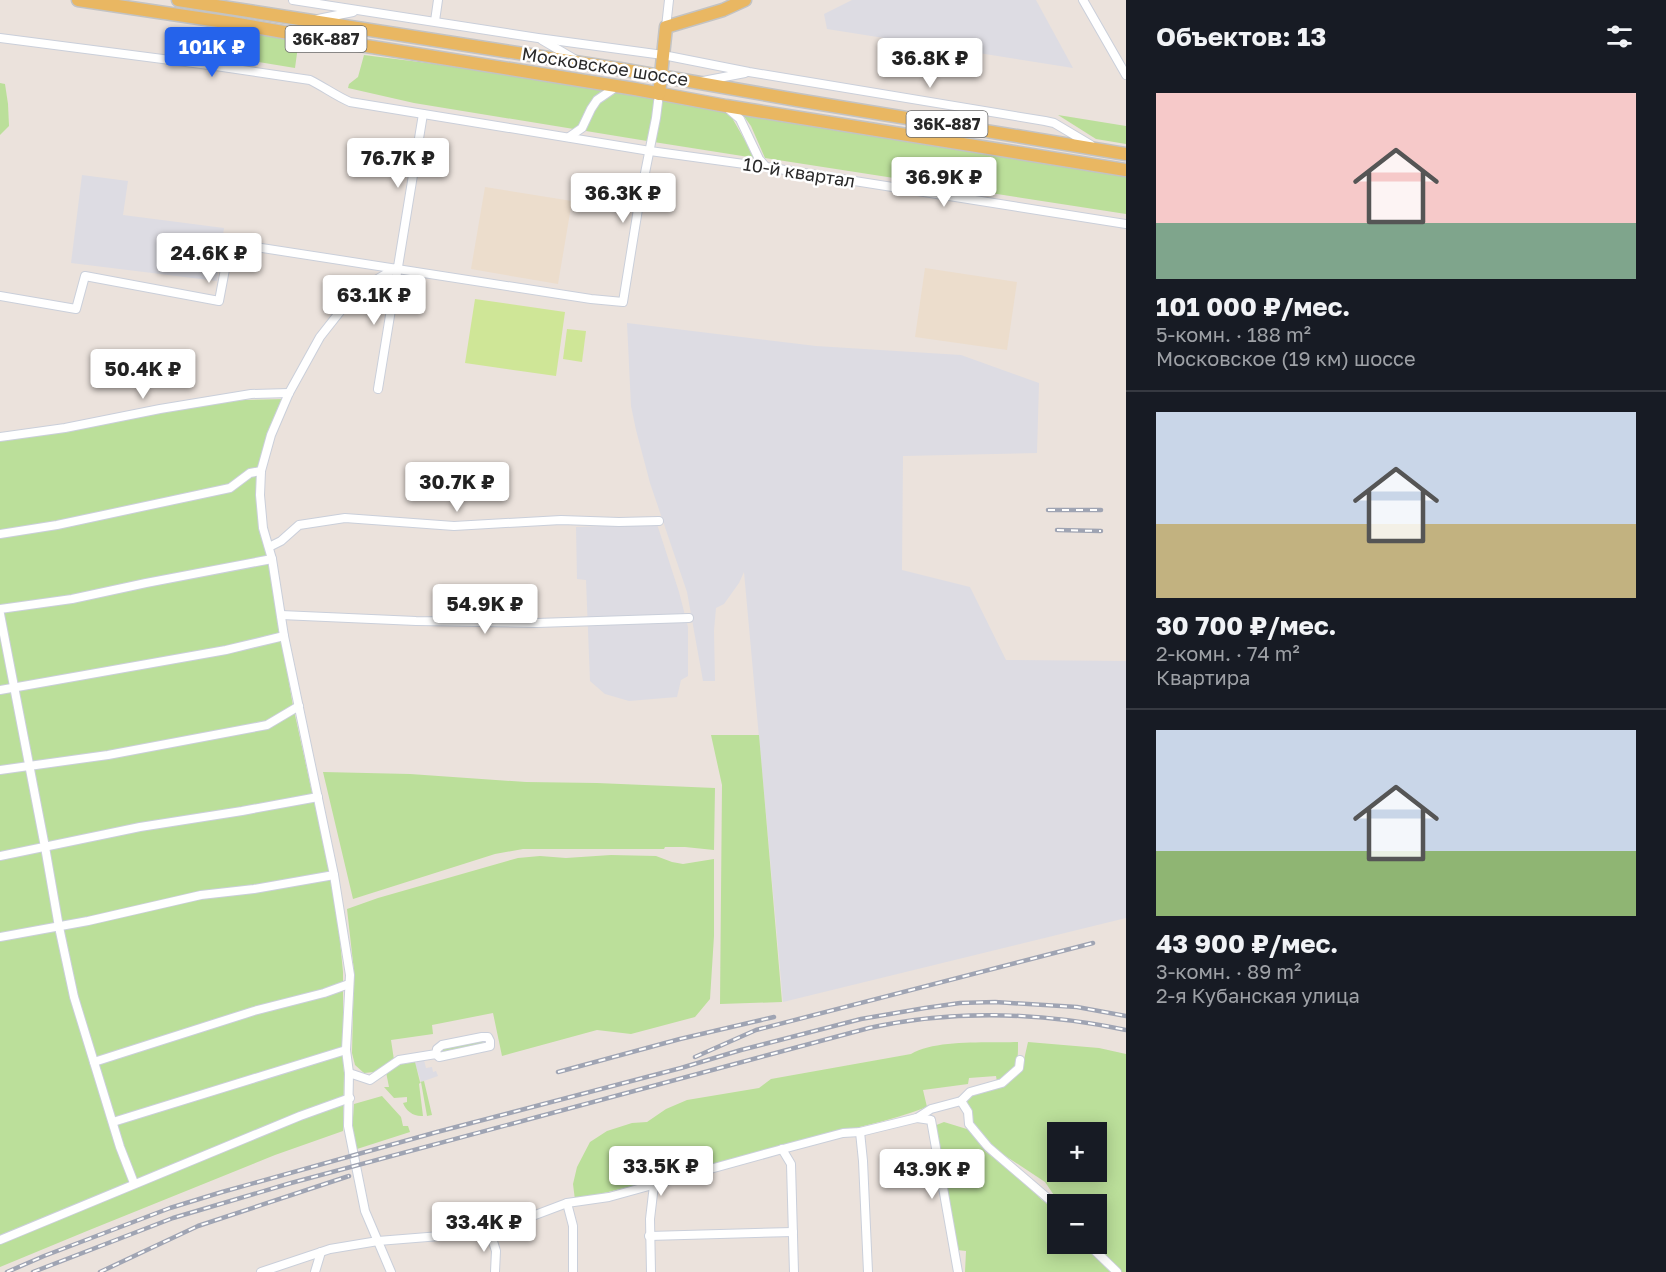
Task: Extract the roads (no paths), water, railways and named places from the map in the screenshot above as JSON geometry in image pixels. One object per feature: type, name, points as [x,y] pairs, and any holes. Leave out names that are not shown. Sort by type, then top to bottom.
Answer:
[{"type":"main road","name":"Московское шоссе","points":[[78,0],[150,5],[726,106],[1126,170]]},
{"type":"main road","name":"Московское шоссе","points":[[178,0],[580,62],[1126,154]]},
{"type":"main road","points":[[659,94],[666,27],[723,10],[745,0]]},
{"type":"street","points":[[293,0],[663,55],[749,72],[1045,121],[1054,123],[1097,149]]},
{"type":"street","points":[[435,21],[438,0]]},
{"type":"street","points":[[666,27],[669,0]]},
{"type":"street","points":[[1083,0],[1126,75]]},
{"type":"street","points":[[310,20],[358,11]]},
{"type":"street","name":"10-й квартал","points":[[0,38],[310,80],[323,86],[335,96],[350,102],[650,151],[1126,224]]},
{"type":"street","points":[[538,38],[580,62]]},
{"type":"street","points":[[699,82],[749,72]]},
{"type":"street","points":[[569,138],[582,128],[597,100],[616,87]]},
{"type":"street","points":[[0,296],[76,309],[86,276],[219,301],[230,243],[623,302],[659,94]]},
{"type":"street","points":[[726,106],[740,119],[759,159],[766,167]]},
{"type":"street","points":[[378,389],[423,114]]},
{"type":"street","points":[[391,1272],[365,1211],[348,1126],[350,1073],[346,1050],[350,975],[334,875],[284,636],[272,559],[262,528],[260,495],[261,471],[271,435],[320,337],[346,304],[369,284],[396,268]]},
{"type":"street","points":[[0,437],[65,428],[251,394],[290,393]]},
{"type":"street","points":[[0,534],[57,525],[230,488],[250,473],[261,471]]},
{"type":"street","points":[[269,547],[299,525],[345,518],[454,526],[561,520],[659,521]]},
{"type":"street","points":[[0,609],[72,599],[272,559]]},
{"type":"street","points":[[0,614],[74,997],[112,1122],[134,1183]]},
{"type":"street","points":[[281,615],[537,624],[689,618]]},
{"type":"street","points":[[0,690],[226,650],[284,636]]},
{"type":"street","points":[[0,770],[108,755],[267,725],[299,706]]},
{"type":"street","points":[[0,856],[140,827],[318,797]]},
{"type":"street","points":[[0,937],[59,927],[201,895],[254,889],[334,875]]},
{"type":"street","points":[[94,1062],[254,1011],[324,993],[349,984]]},
{"type":"street","points":[[350,1073],[370,1080],[399,1060],[436,1054],[440,1057],[482,1049],[490,1046],[490,1041],[488,1037],[482,1037],[442,1046],[437,1049],[436,1054]]},
{"type":"street","points":[[112,1122],[346,1050]]},
{"type":"street","points":[[261,1272],[330,1249],[378,1241],[490,1232],[567,1203],[609,1197],[843,1133],[860,1132],[917,1118],[931,1109],[961,1101],[970,1092],[1002,1083],[1019,1068],[1020,1060]]},
{"type":"street","points":[[0,1240],[134,1183],[350,1098]]},
{"type":"street","points":[[961,1101],[968,1112],[969,1124],[988,1148],[1047,1197]]},
{"type":"street","points":[[917,1118],[931,1120],[958,1272]]},
{"type":"street","points":[[860,1132],[868,1272]]},
{"type":"street","points":[[782,1149],[791,1164],[794,1272]]},
{"type":"street","points":[[651,1272],[649,1236],[654,1185]]},
{"type":"street","points":[[567,1203],[573,1226],[573,1272]]},
{"type":"street","points":[[490,1232],[496,1251],[495,1272]]},
{"type":"street","points":[[649,1236],[793,1232]]},
{"type":"street","points":[[315,1272],[321,1252]]},
{"type":"street","points":[[1098,1254],[1117,1272]]},
{"type":"railway","points":[[1048,510],[1101,510]]},
{"type":"railway","points":[[1057,530],[1101,531]]},
{"type":"railway","points":[[695,1057],[756,1030],[1093,943]]},
{"type":"railway","points":[[7,1272],[170,1208],[222,1192],[861,1019],[960,1003],[995,1002],[1077,1007],[1126,1016]]},
{"type":"railway","points":[[33,1272],[173,1218],[291,1183],[869,1028],[934,1018],[998,1015],[1062,1019],[1126,1030]]},
{"type":"railway","points":[[558,1072],[680,1039],[774,1017]]},
{"type":"railway","points":[[100,1272],[198,1226],[349,1176]]}]
